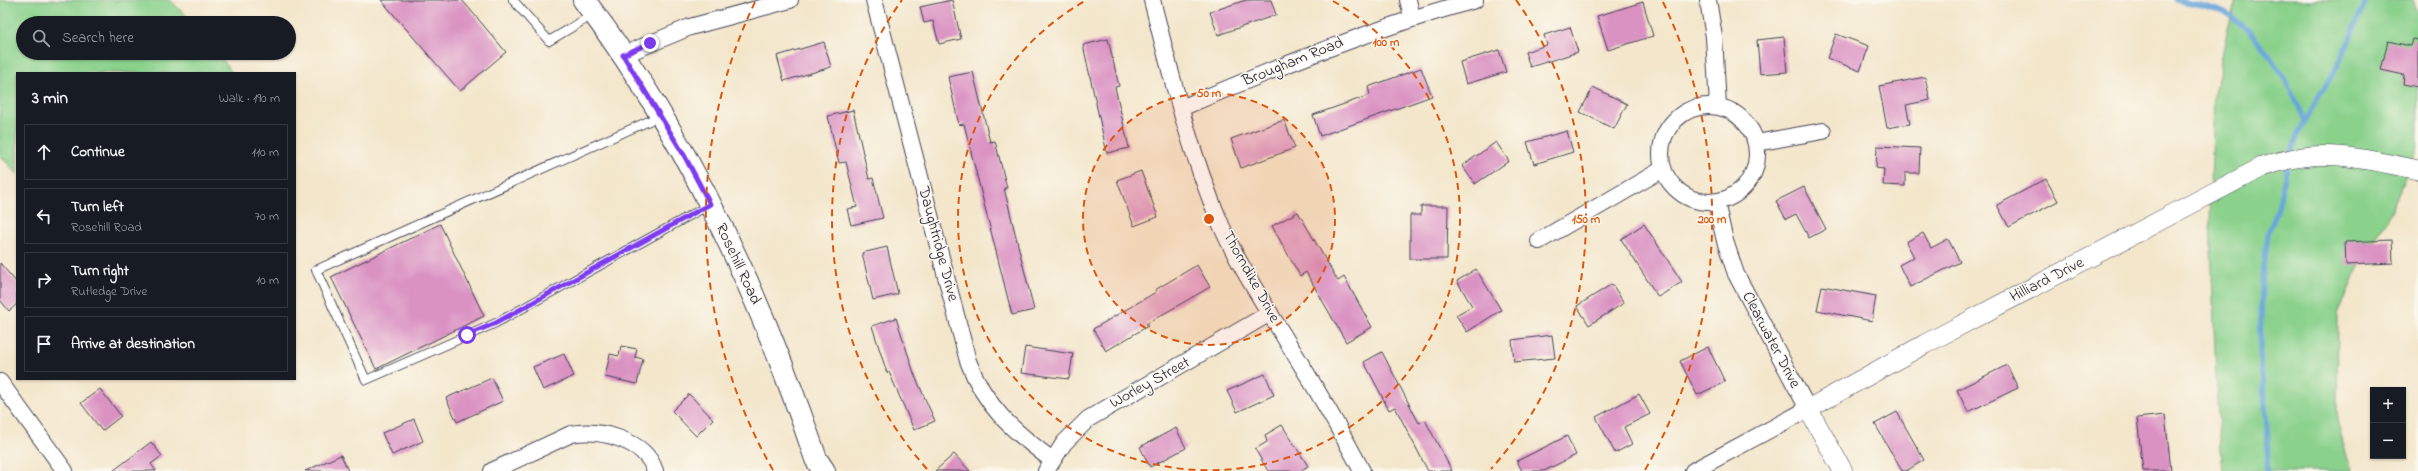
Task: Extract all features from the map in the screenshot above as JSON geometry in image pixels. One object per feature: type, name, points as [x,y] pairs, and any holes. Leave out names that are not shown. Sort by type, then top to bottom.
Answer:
[{"type":"main road","name":"Rosehill Road","points":[[589,7],[623,55],[661,116],[710,204],[762,315],[818,467]]},
{"type":"street","points":[[623,55],[690,27],[790,0]]},
{"type":"street","name":"Daughtridge Drive","points":[[874,0],[968,360],[976,382],[1002,420],[1049,466]]},
{"type":"street","name":"Thorndike Drive","points":[[1152,0],[1181,108],[1204,180],[1221,225],[1270,313],[1321,396],[1362,471]]},
{"type":"street","points":[[1408,0],[1412,18]]},
{"type":"street","name":"Brougham Road","points":[[1181,108],[1318,51],[1412,18],[1475,0]]},
{"type":"street","points":[[1708,0],[1714,37],[1718,106]]},
{"type":"street","points":[[1701,106],[1718,106],[1731,111],[1742,119],[1751,130],[1756,143],[1756,166],[1745,186],[1737,193],[1716,202],[1694,199],[1683,195],[1675,188],[1663,169],[1660,153],[1672,122],[1685,112],[1701,106]]},
{"type":"street","points":[[1756,143],[1823,131]]},
{"type":"street","name":"Hilliard Drive","points":[[1693,471],[1925,344],[2262,167],[2284,159],[2329,154],[2352,156],[2418,170]]},
{"type":"street","points":[[1539,241],[1663,169]]},
{"type":"street","name":"Clearwater Drive","points":[[1716,202],[1725,241],[1736,274],[1808,409],[1844,471]]},
{"type":"street","name":"Worley Street","points":[[1049,466],[1071,434],[1088,419],[1270,313]]},
{"type":"street","points":[[0,382],[65,471]]},
{"type":"street","points":[[492,471],[571,434],[582,432],[605,433],[626,441],[645,456],[655,471]]},
{"type":"lane","points":[[513,0],[549,41],[589,7]]},
{"type":"lane","points":[[661,116],[316,270],[366,380],[496,323],[710,204]]},
{"type":"green space","points":[[0,0],[170,0],[187,16],[16,16],[16,60],[223,60],[231,72],[16,72],[16,173],[0,155]]},
{"type":"green space","points":[[2236,0],[2413,0],[2418,12],[2418,145],[2387,221],[2366,250],[2338,314],[2337,420],[2351,471],[2223,471],[2217,404],[2210,221],[2214,93],[2227,32]]},
{"type":"building","points":[[381,0],[462,0],[506,52],[460,91]]},
{"type":"building","points":[[952,0],[961,39],[939,44],[933,21],[924,23],[920,7]]},
{"type":"building","points":[[1246,0],[1271,0],[1276,15],[1218,35],[1210,12]]},
{"type":"building","points":[[1643,2],[1653,36],[1608,50],[1597,16]]},
{"type":"building","points":[[1570,27],[1578,52],[1530,67],[1525,52],[1547,45],[1544,35]]},
{"type":"building","points":[[1836,34],[1869,46],[1860,71],[1827,58]]},
{"type":"building","points":[[1784,37],[1787,72],[1760,74],[1757,40]]},
{"type":"building","points":[[1108,39],[1119,86],[1115,87],[1129,148],[1107,153],[1083,45]]},
{"type":"building","points":[[2412,39],[2418,40],[2418,87],[2403,84],[2404,75],[2381,70],[2388,41],[2410,46]]},
{"type":"building","points":[[824,42],[831,67],[784,81],[777,56]]},
{"type":"building","points":[[1499,50],[1506,72],[1466,84],[1460,62]]},
{"type":"building","points":[[1421,68],[1432,96],[1320,136],[1313,115],[1370,95],[1368,87]]},
{"type":"building","points":[[973,72],[990,142],[995,141],[1007,188],[1004,188],[1034,310],[1012,315],[964,124],[959,125],[948,77]]},
{"type":"building","points":[[1925,77],[1930,100],[1906,105],[1910,124],[1887,128],[1879,86]]},
{"type":"building","points":[[1593,87],[1627,104],[1614,129],[1580,112]]},
{"type":"building","points":[[853,110],[869,179],[873,178],[883,218],[851,225],[847,209],[857,207],[846,162],[839,163],[828,116]]},
{"type":"building","points":[[1284,120],[1295,148],[1241,168],[1231,139]]},
{"type":"building","points":[[1567,131],[1573,152],[1534,164],[1527,142]]},
{"type":"building","points":[[1496,142],[1509,161],[1475,184],[1462,166]]},
{"type":"building","points":[[1877,146],[1920,148],[1919,173],[1905,173],[1905,186],[1883,185],[1884,169],[1876,168]]},
{"type":"building","points":[[1141,171],[1158,217],[1134,226],[1117,180]]},
{"type":"building","points":[[2046,179],[2058,201],[2009,227],[1997,205]]},
{"type":"building","points":[[1804,187],[1826,229],[1809,238],[1796,214],[1786,219],[1776,201]]},
{"type":"building","points":[[1421,206],[1448,206],[1447,259],[1410,259],[1410,215],[1421,215]]},
{"type":"building","points":[[1298,212],[1338,281],[1344,277],[1372,327],[1346,342],[1306,272],[1300,276],[1272,226]]},
{"type":"building","points":[[440,224],[484,316],[376,369],[331,277]]},
{"type":"building","points":[[1644,224],[1682,282],[1658,297],[1621,239]]},
{"type":"building","points":[[1923,233],[1931,248],[1948,239],[1960,262],[1910,287],[1899,265],[1914,257],[1906,242]]},
{"type":"building","points":[[2392,240],[2393,263],[2346,265],[2345,242]]},
{"type":"building","points":[[887,247],[898,294],[873,300],[862,253]]},
{"type":"building","points":[[0,263],[16,282],[16,305],[9,311],[0,300]]},
{"type":"building","points":[[1197,265],[1210,287],[1146,324],[1148,326],[1106,351],[1093,329],[1156,292],[1155,290]]},
{"type":"building","points":[[1476,269],[1501,310],[1467,332],[1456,315],[1472,306],[1457,281]]},
{"type":"building","points":[[1612,284],[1624,303],[1589,325],[1577,306]]},
{"type":"building","points":[[1822,286],[1876,296],[1872,321],[1817,310]]},
{"type":"building","points":[[896,318],[915,376],[935,421],[914,430],[889,372],[887,373],[872,326]]},
{"type":"building","points":[[1552,335],[1555,358],[1514,362],[1512,340]]},
{"type":"building","points":[[621,346],[637,349],[635,357],[643,359],[637,384],[605,377],[610,354],[619,356]]},
{"type":"building","points":[[1025,347],[1073,354],[1069,379],[1021,373]]},
{"type":"building","points":[[1708,347],[1725,382],[1697,395],[1680,361]]},
{"type":"building","points":[[1382,352],[1419,423],[1425,420],[1452,471],[1428,471],[1395,407],[1389,410],[1364,362]]},
{"type":"building","points":[[564,354],[574,376],[543,390],[533,367]]},
{"type":"building","points":[[2007,365],[2018,388],[1968,412],[1957,390]]},
{"type":"building","points":[[1265,374],[1274,395],[1237,412],[1227,391]]},
{"type":"building","points":[[492,378],[503,401],[457,422],[446,398]]},
{"type":"building","points":[[100,389],[121,416],[102,431],[81,403]]},
{"type":"building","points":[[689,394],[713,419],[696,436],[672,411]]},
{"type":"building","points":[[1639,394],[1650,414],[1624,427],[1632,444],[1615,453],[1596,417]]},
{"type":"building","points":[[1897,412],[1924,460],[1906,471],[1902,471],[1875,424]]},
{"type":"building","points":[[2165,415],[2171,471],[2143,471],[2137,418]]},
{"type":"building","points":[[414,419],[423,441],[392,455],[382,433]]},
{"type":"building","points":[[1282,425],[1308,466],[1300,471],[1268,471],[1255,449],[1267,442],[1265,435]]},
{"type":"building","points":[[1176,428],[1186,448],[1150,467],[1140,447]]},
{"type":"building","points":[[1567,436],[1576,455],[1544,471],[1522,471],[1517,461]]},
{"type":"building","points":[[151,442],[162,456],[151,464],[156,471],[113,471]]},
{"type":"building","points":[[954,454],[970,471],[935,471]]},
{"type":"building","points":[[341,455],[348,471],[305,471]]},
{"type":"waterway","points":[[2175,0],[2205,6],[2223,12],[2236,20],[2249,31],[2261,44],[2282,75],[2305,121]]},
{"type":"waterway","points":[[2291,154],[2300,131],[2342,57],[2353,33],[2365,0]]},
{"type":"waterway","points":[[2267,471],[2268,438],[2260,352],[2262,283],[2268,234],[2277,211],[2288,164]]},
{"type":"route","points":[[467,335],[496,323],[710,204],[684,155],[623,55],[650,43]]}]
